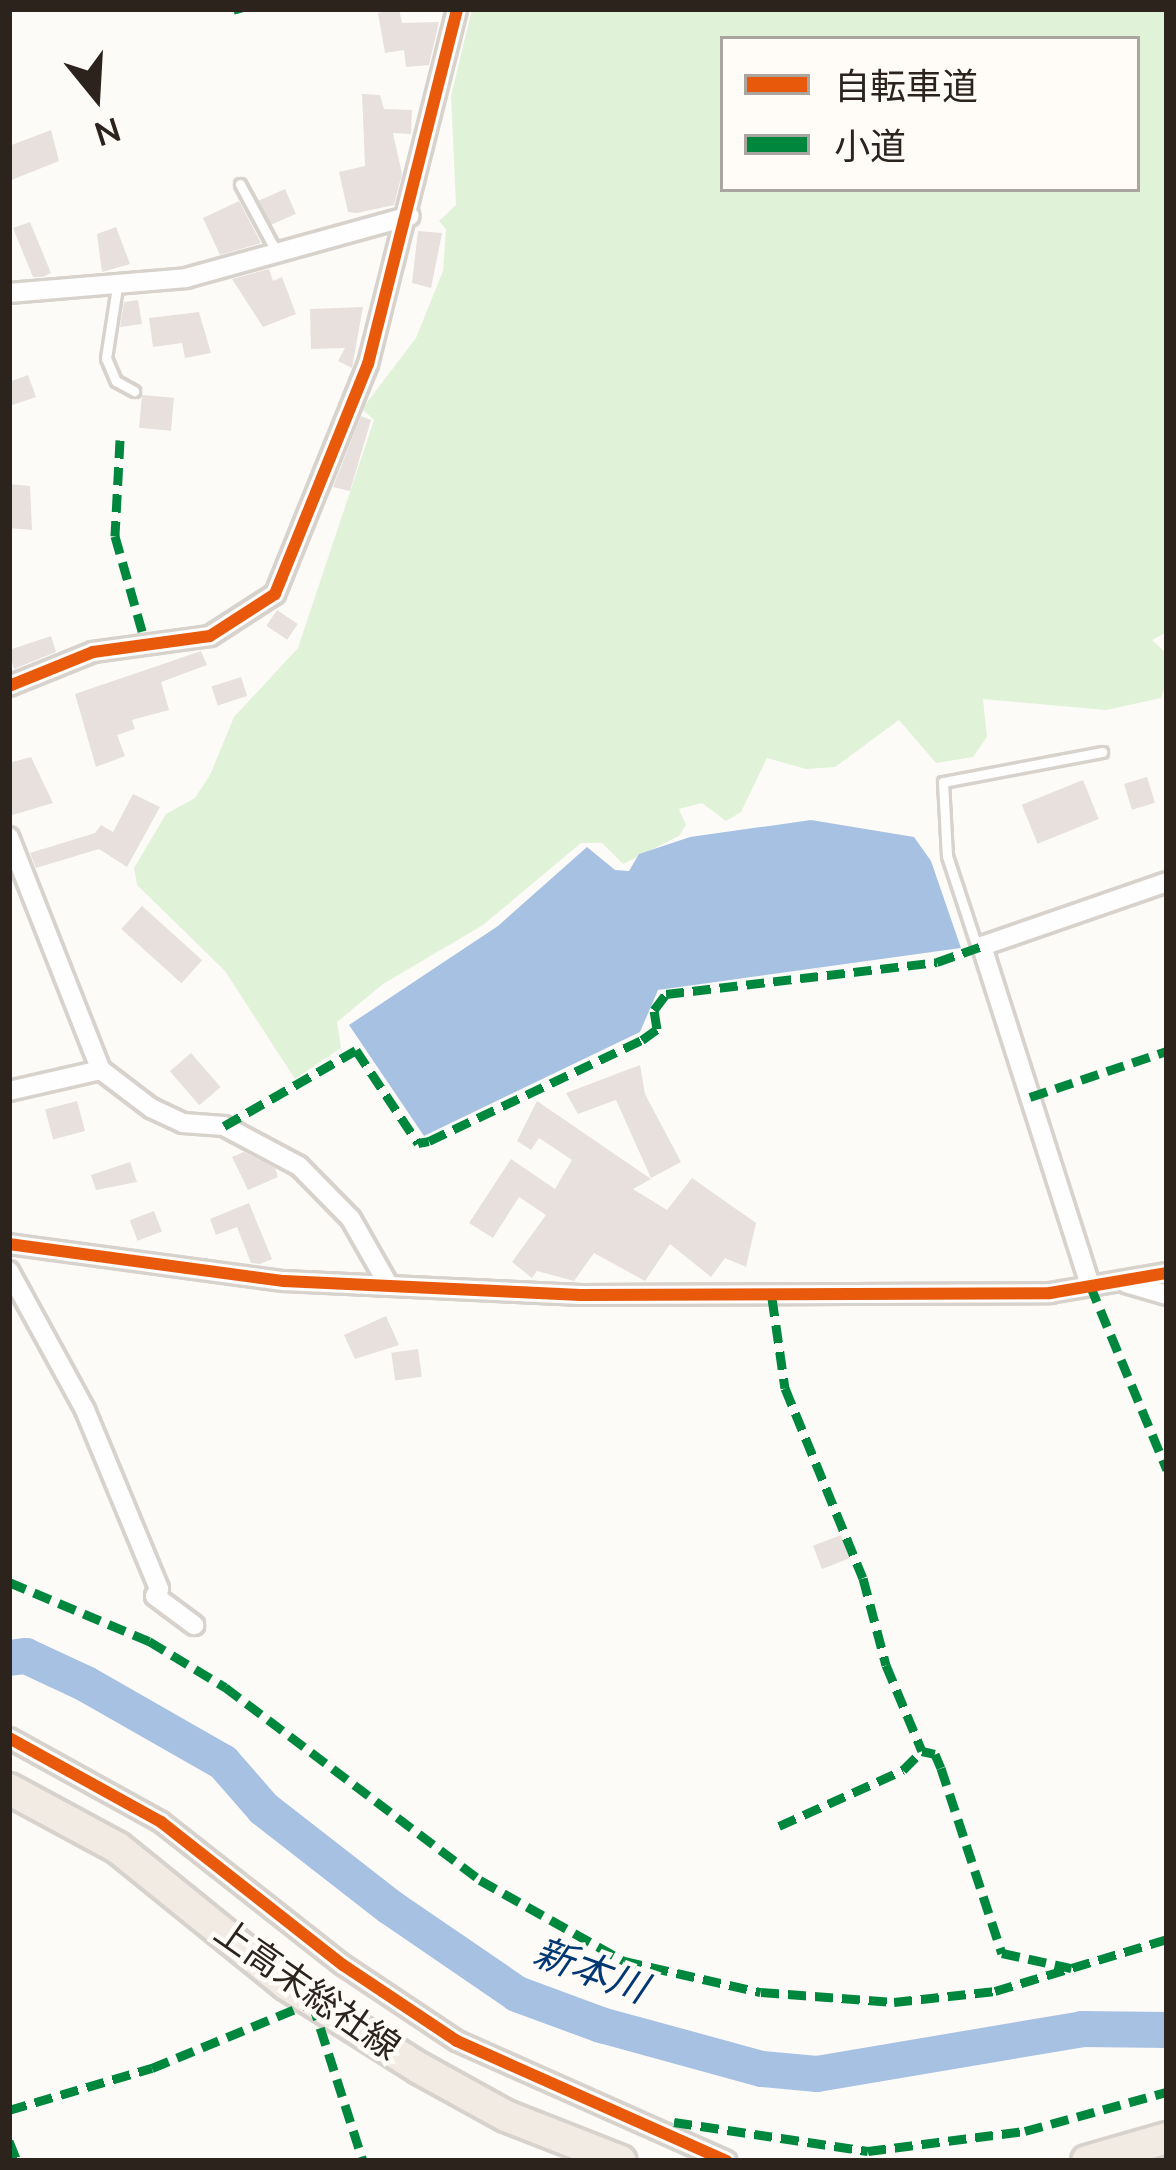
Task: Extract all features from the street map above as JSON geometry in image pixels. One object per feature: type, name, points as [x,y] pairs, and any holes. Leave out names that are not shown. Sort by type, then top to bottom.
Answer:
[{"type":"main road","name":"上高末総社線","points":[[9,1789],[118,1848],[286,1984],[419,2068],[506,2116],[621,2161]]},
{"type":"main road","points":[[1088,2161],[1167,2138]]},
{"type":"street","points":[[9,686],[93,652],[210,636],[275,594],[368,364],[388,264],[410,216],[457,9]]},
{"type":"street","points":[[9,292],[186,278],[410,216]]},
{"type":"street","points":[[9,837],[101,1070],[151,1108],[184,1123],[224,1126],[299,1166],[351,1219],[389,1286]]},
{"type":"street","points":[[1090,1286],[982,946],[1167,882]]},
{"type":"street","points":[[9,1091],[101,1070]]},
{"type":"street","points":[[9,1244],[284,1281],[832,1299],[1090,1286],[1167,1273]]},
{"type":"street","points":[[9,1270],[85,1410],[159,1589],[155,1596],[194,1624]]},
{"type":"street","points":[[1126,1283],[1167,1294]]},
{"type":"street","points":[[9,1738],[161,1822],[343,1965],[457,2041],[727,2161]]},
{"type":"lane","points":[[241,184],[276,251]]},
{"type":"lane","points":[[116,287],[106,358],[116,382],[134,391]]},
{"type":"lane","points":[[977,947],[947,856],[943,782],[1102,752]]},
{"type":"green space","points":[[472,9],[1167,9],[1167,632],[1152,640],[1167,654],[1165,686],[1161,698],[1106,710],[983,699],[987,737],[973,757],[936,763],[899,720],[835,767],[806,769],[767,758],[741,812],[726,821],[702,803],[679,809],[686,825],[679,836],[623,864],[602,843],[581,843],[483,925],[383,984],[337,1022],[341,1048],[295,1079],[225,971],[137,885],[134,868],[166,814],[195,798],[234,717],[298,648],[374,420],[362,409],[416,338],[443,271],[446,229],[439,221],[456,205],[451,96]]},
{"type":"water","points":[[811,820],[914,837],[931,861],[961,948],[658,990],[640,1032],[424,1136],[349,1025],[498,926],[587,847],[615,870],[629,871],[639,854],[690,837]]},
{"type":"building","points":[[399,9],[402,23],[439,22],[429,65],[406,67],[404,50],[385,53],[378,13]]},
{"type":"building","points":[[362,94],[380,95],[384,109],[412,110],[411,134],[393,133],[402,174],[394,205],[357,213],[348,212],[339,172],[365,166]]},
{"type":"building","points":[[51,130],[59,161],[9,181],[9,146]]},
{"type":"building","points":[[285,189],[296,214],[269,225],[259,201]]},
{"type":"building","points":[[239,201],[261,243],[220,255],[203,218]]},
{"type":"building","points":[[30,222],[51,273],[43,277],[33,277],[13,228]]},
{"type":"building","points":[[116,227],[130,264],[102,272],[97,234]]},
{"type":"building","points":[[418,231],[442,233],[431,288],[412,283]]},
{"type":"building","points":[[269,269],[273,281],[282,277],[296,314],[263,327],[232,279]]},
{"type":"building","points":[[138,300],[142,324],[120,327],[124,302]]},
{"type":"building","points":[[363,307],[352,368],[338,361],[345,348],[311,349],[310,309]]},
{"type":"building","points":[[199,312],[211,353],[185,358],[182,343],[153,347],[149,318]]},
{"type":"building","points":[[28,375],[36,397],[9,406],[9,382]]},
{"type":"building","points":[[142,395],[174,398],[171,431],[139,428]]},
{"type":"building","points":[[361,416],[371,420],[350,491],[333,487]]},
{"type":"building","points":[[9,484],[30,486],[32,530],[9,528]]},
{"type":"building","points":[[277,610],[298,624],[287,640],[266,626]]},
{"type":"building","points":[[51,636],[56,652],[14,669],[9,650]]},
{"type":"building","points":[[201,651],[207,665],[161,682],[169,710],[132,720],[135,729],[117,735],[125,756],[96,767],[75,694]]},
{"type":"building","points":[[241,677],[247,696],[218,706],[212,687]]},
{"type":"building","points":[[31,757],[53,803],[9,816],[9,763]]},
{"type":"building","points":[[1147,777],[1155,803],[1132,810],[1124,784]]},
{"type":"building","points":[[1083,780],[1099,819],[1038,844],[1022,805]]},
{"type":"building","points":[[133,794],[160,807],[127,867],[99,849],[36,868],[30,853],[95,833],[101,825],[113,832]]},
{"type":"building","points":[[142,906],[202,960],[181,983],[121,929]]},
{"type":"building","points":[[191,1053],[221,1087],[199,1105],[170,1071]]},
{"type":"building","points":[[640,1065],[645,1094],[681,1162],[651,1178],[616,1100],[578,1114],[566,1093]]},
{"type":"building","points":[[77,1101],[85,1131],[53,1139],[45,1110]]},
{"type":"building","points":[[537,1101],[651,1179],[633,1189],[667,1210],[692,1178],[756,1223],[746,1267],[725,1258],[711,1277],[670,1244],[645,1281],[594,1253],[574,1281],[537,1271],[532,1278],[512,1262],[546,1215],[519,1197],[493,1238],[469,1223],[511,1159],[555,1189],[572,1160],[539,1138],[531,1150],[517,1141]]},
{"type":"building","points":[[244,1152],[275,1168],[278,1177],[248,1190],[232,1157]]},
{"type":"building","points":[[130,1162],[137,1182],[96,1190],[91,1175]]},
{"type":"building","points":[[249,1203],[272,1259],[260,1264],[251,1263],[237,1227],[216,1235],[210,1219]]},
{"type":"building","points":[[154,1211],[162,1232],[138,1241],[130,1220]]},
{"type":"building","points":[[386,1316],[399,1345],[355,1359],[344,1335]]},
{"type":"building","points":[[418,1349],[422,1377],[395,1380],[391,1353]]},
{"type":"building","points":[[841,1535],[850,1558],[822,1569],[813,1546]]},
{"type":"waterway","name":"新本川","points":[[9,1658],[26,1656],[86,1684],[223,1762],[264,1809],[390,1907],[517,1994],[601,2025],[762,2069],[817,2074],[1082,2029],[1167,2030]]},
{"type":"marked path","points":[[238,9],[239,13]]},
{"type":"marked path","points":[[120,440],[115,536],[147,648]]},
{"type":"marked path","points":[[224,1126],[356,1050],[418,1143],[429,1141],[642,1040],[657,1029],[654,1010],[666,994],[937,962],[982,946]]},
{"type":"marked path","points":[[1030,1097],[1167,1051]]},
{"type":"marked path","points":[[1090,1285],[1167,1470]]},
{"type":"marked path","points":[[772,1298],[785,1388],[863,1578],[886,1665],[922,1751],[935,1754],[941,1768],[1002,1953],[1071,1968]]},
{"type":"marked path","points":[[9,1582],[149,1641],[225,1687],[480,1880],[624,1961],[761,1992],[894,2002],[995,1991],[1167,1939]]},
{"type":"marked path","points":[[779,1826],[903,1770],[922,1751]]},
{"type":"marked path","points":[[9,2110],[152,2068],[312,2002],[363,2161]]},
{"type":"marked path","points":[[674,2122],[868,2151],[1025,2131],[1167,2092]]},
{"type":"marked path","points":[[9,2141],[17,2161]]},
{"type":"cycle path","points":[[9,686],[93,652],[210,636],[275,594],[368,364],[457,9]]},
{"type":"cycle path","points":[[9,1244],[284,1281],[581,1295],[1050,1293],[1167,1273]]},
{"type":"cycle path","points":[[9,1738],[161,1822],[343,1965],[457,2041],[727,2161]]}]
